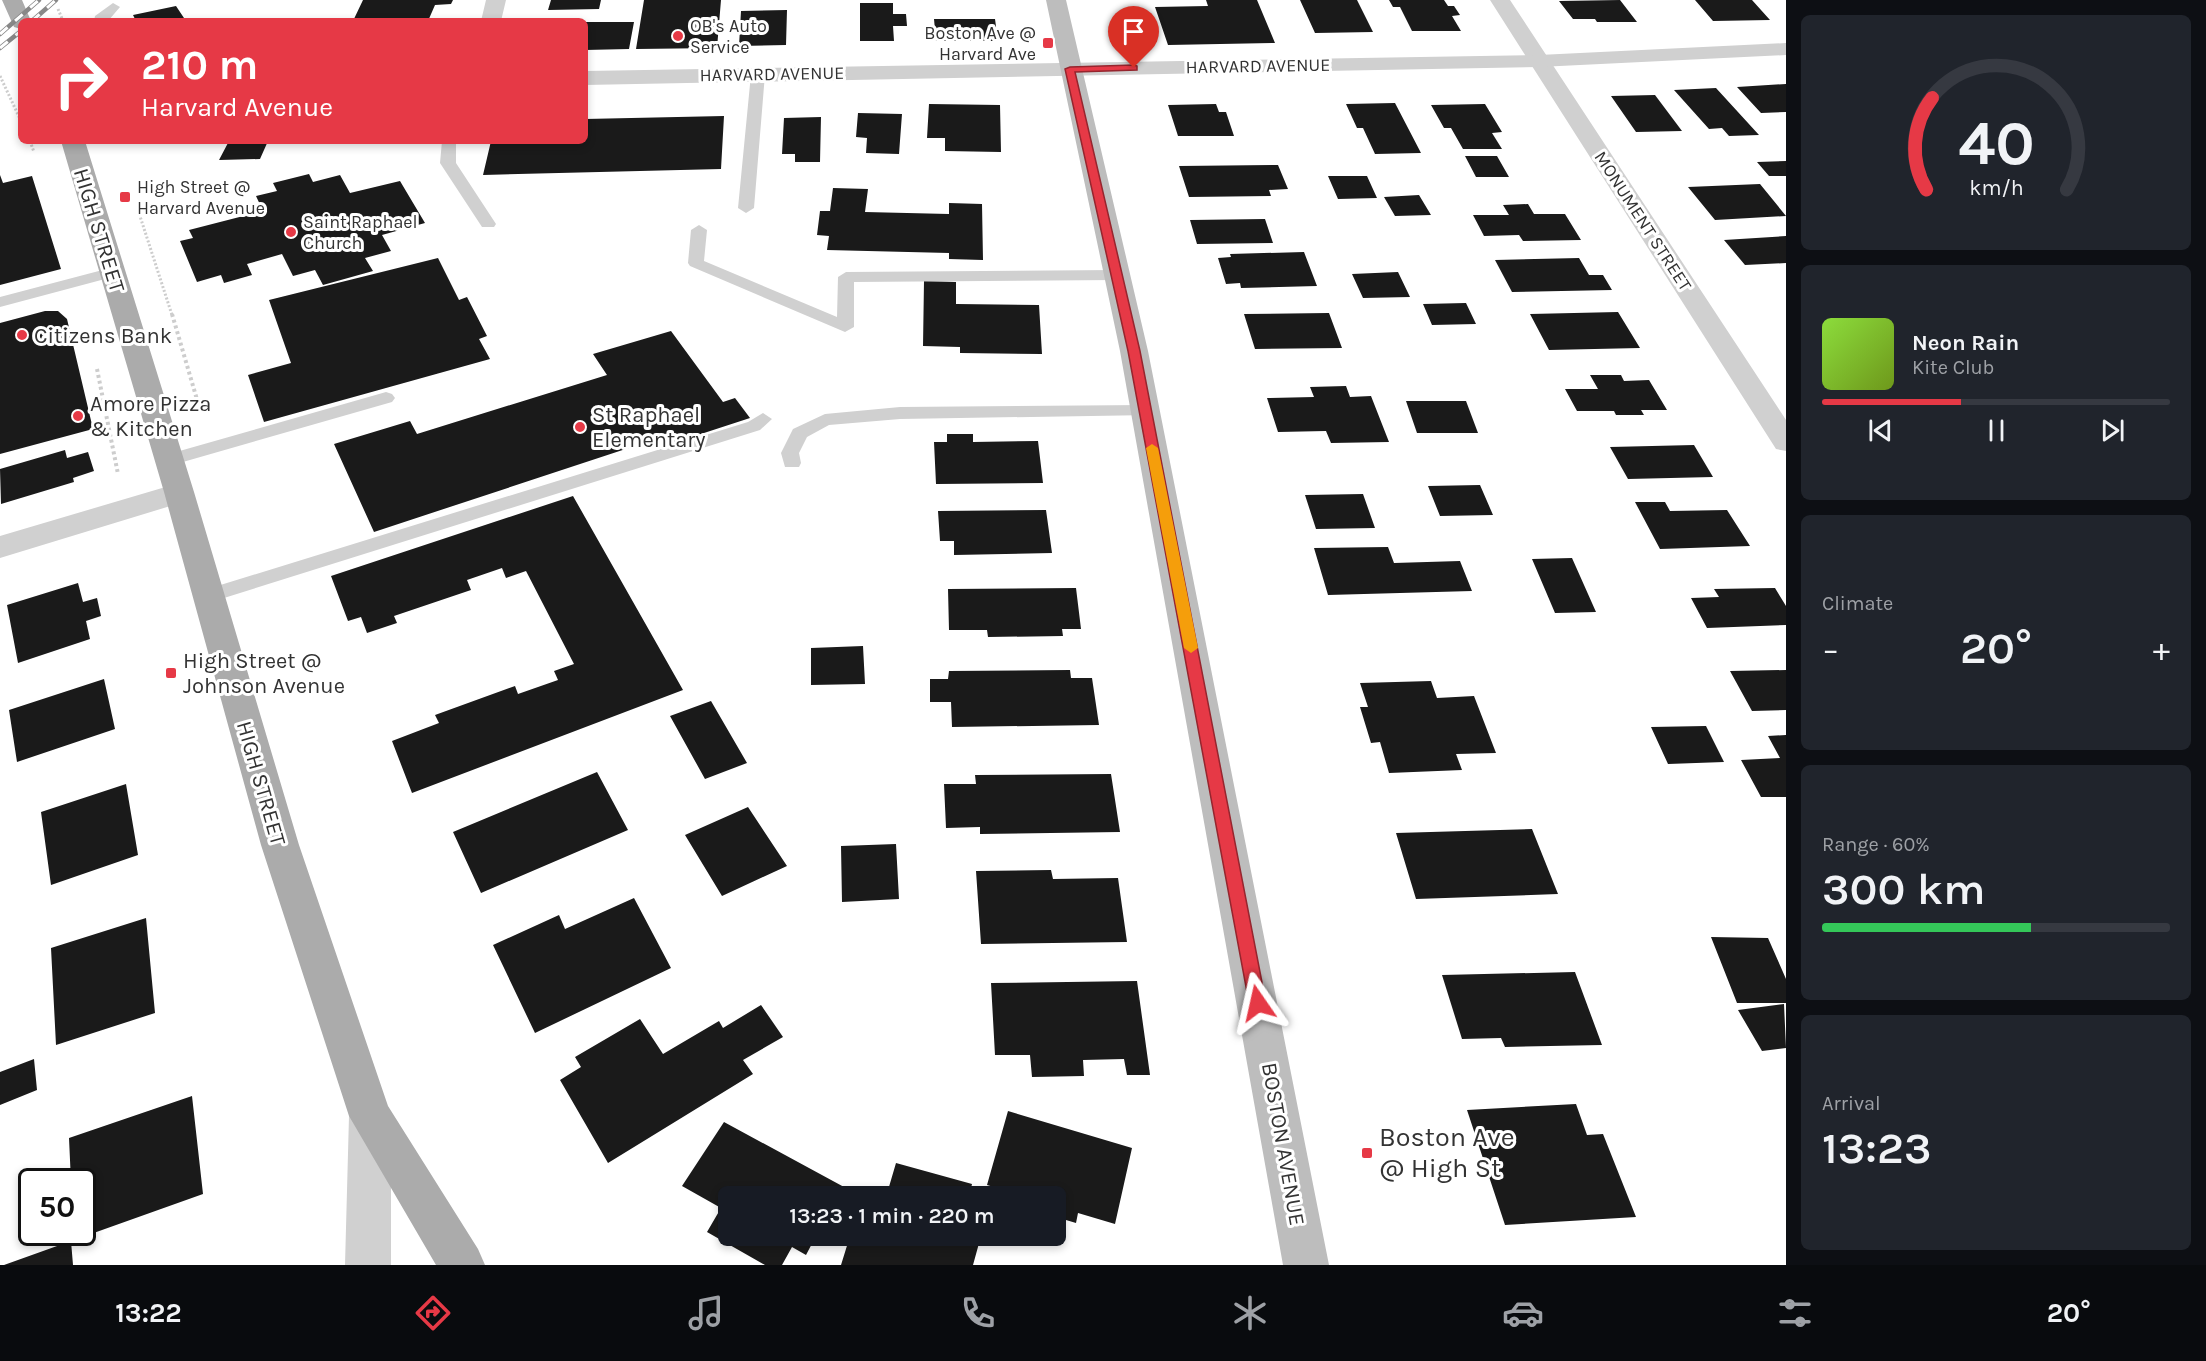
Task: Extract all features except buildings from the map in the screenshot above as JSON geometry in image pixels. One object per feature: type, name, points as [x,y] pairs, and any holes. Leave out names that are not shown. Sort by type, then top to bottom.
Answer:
[{"type":"main road","name":"BOSTON AVENUE","points":[[1056,0],[1145,411],[1306,1265]]},
{"type":"main road","points":[[8,2],[18,18]]},
{"type":"main road","name":"HIGH STREET","points":[[74,144],[179,493],[279,845],[369,1116],[462,1265]]},
{"type":"street","points":[[492,18],[496,0]]},
{"type":"street","name":"MONUMENT STREET","points":[[1500,0],[1786,442]]},
{"type":"street","name":"HARVARD AVENUE","points":[[588,78],[1539,61],[1786,49]]},
{"type":"street","points":[[0,547],[179,493]]},
{"type":"street","points":[[368,1265],[369,1116]]},
{"type":"lane","points":[[101,18],[112,7]]},
{"type":"lane","points":[[746,208],[758,74]]},
{"type":"lane","points":[[449,144],[448,163],[488,224]]},
{"type":"lane","points":[[699,230],[696,263],[845,327],[846,277],[1117,274]]},
{"type":"lane","points":[[0,302],[114,272]]},
{"type":"lane","points":[[169,460],[386,398]]},
{"type":"lane","points":[[792,463],[790,453],[793,443],[811,426],[825,420],[900,413],[1145,411]]},
{"type":"lane","points":[[208,596],[754,426],[763,419]]},
{"type":"path","points":[[0,76],[18,114]]},
{"type":"path","points":[[137,209],[168,300],[211,448]]},
{"type":"railway","points":[[18,18],[39,0]]},
{"type":"railway","points":[[35,18],[56,0]]},
{"type":"railway","points":[[0,34],[18,18]]},
{"type":"railway","points":[[0,48],[18,33]]},
{"type":"slow traffic","points":[[1152,448],[1191,648]]},
{"type":"place","name":"OB's Auto Service","points":[[678,36]]},
{"type":"place","name":"Boston Ave @ Harvard Ave","points":[[1048,43]]},
{"type":"place","name":"High Street @ Harvard Avenue","points":[[125,197]]},
{"type":"place","name":"Saint Raphael Church","points":[[291,232]]},
{"type":"place","name":"Citizens Bank","points":[[22,335]]},
{"type":"place","name":"Amore Pizza & Kitchen","points":[[78,416]]},
{"type":"place","name":"St Raphael Elementary","points":[[580,427]]},
{"type":"place","name":"High Street @ Johnson Avenue","points":[[171,673]]},
{"type":"place","name":"Boston Ave @ High St","points":[[1367,1153]]},
{"type":"route","points":[[1134,68],[1070,69],[1134,351],[1258,1003]]}]
